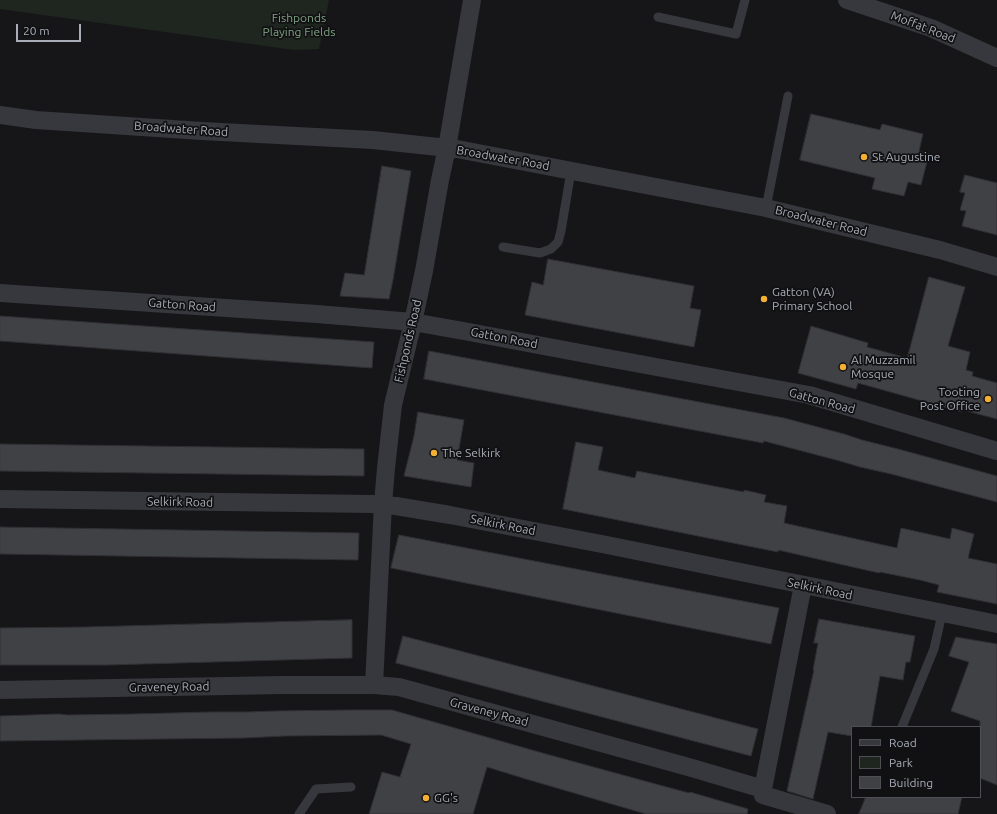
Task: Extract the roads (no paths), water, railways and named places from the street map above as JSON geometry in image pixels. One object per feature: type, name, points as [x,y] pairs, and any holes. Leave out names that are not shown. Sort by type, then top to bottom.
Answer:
[{"type":"street","name":"Fishponds Road","points":[[374,685],[383,504],[393,405],[413,322],[447,148],[472,0]]},
{"type":"street","name":"Moffat Road","points":[[847,0],[930,28],[997,58]]},
{"type":"street","name":"Broadwater Road","points":[[0,115],[36,120],[373,140],[457,149],[766,208],[940,250],[997,267]]},
{"type":"street","name":"Gatton Road","points":[[0,293],[317,314],[413,322],[809,395],[997,451]]},
{"type":"street","name":"Selkirk Road","points":[[0,499],[383,504],[450,515],[607,545],[997,624]]},
{"type":"street","points":[[763,790],[803,585]]},
{"type":"street","name":"Graveney Road","points":[[0,690],[111,687],[374,685],[399,688],[700,770],[763,790],[763,795],[827,814]]},
{"type":"lane","points":[[658,17],[736,34],[745,0]]},
{"type":"lane","points":[[766,208],[788,96]]},
{"type":"lane","points":[[503,247],[540,253],[551,250],[558,242],[562,231],[571,171]]},
{"type":"lane","points":[[902,726],[934,649],[942,614]]},
{"type":"lane","points":[[299,814],[316,789],[351,787]]},
{"type":"place","name":"St Augustine","points":[[864,157]]},
{"type":"place","name":"Gatton (VA) Primary School","points":[[764,299]]},
{"type":"place","name":"Al Muzzamil Mosque","points":[[843,367]]},
{"type":"place","name":"Tooting Post Office","points":[[988,399]]},
{"type":"place","name":"The Selkirk","points":[[434,453]]},
{"type":"place","name":"GG's","points":[[426,798]]},
{"type":"park label","name":"Fishponds Playing Fields","points":[[299,25]]}]
